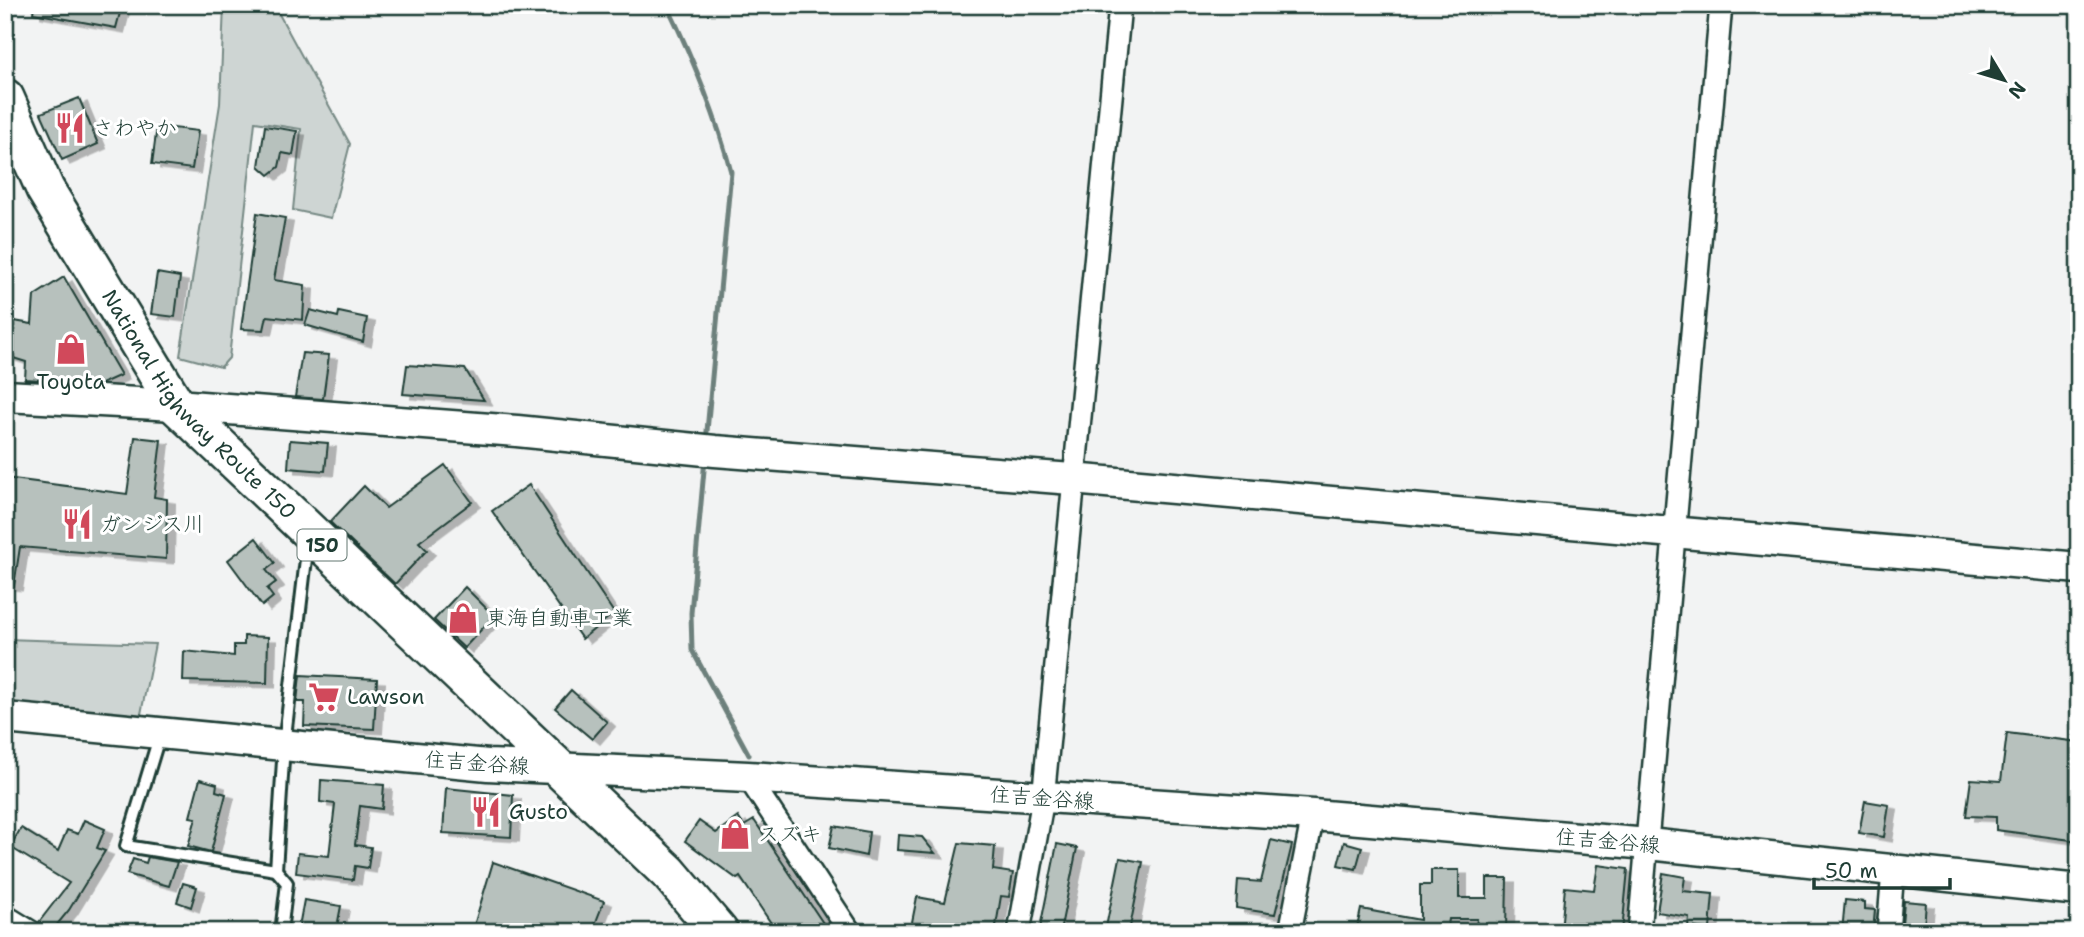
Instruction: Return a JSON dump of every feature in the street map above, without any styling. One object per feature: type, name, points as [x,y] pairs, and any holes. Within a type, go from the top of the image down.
[{"type":"highway","name":"National Highway Route 150","points":[[5,98],[45,189],[176,405],[669,873],[719,932]]},
{"type":"main road","points":[[5,396],[176,405],[1072,479],[2079,568]]},
{"type":"main road","name":"住吉金谷線","points":[[5,718],[488,765],[748,777],[1043,799],[1313,815],[1648,844],[2079,890]]},
{"type":"street","points":[[1019,932],[1043,799],[1119,5]]},
{"type":"street","points":[[1639,932],[1721,5]]},
{"type":"street","points":[[748,777],[850,932]]},
{"type":"street","points":[[1290,932],[1313,815]]},
{"type":"street","points":[[1888,932],[1893,871]]},
{"type":"street","points":[[5,916],[32,932]]},
{"type":"lane","points":[[281,932],[287,883],[276,870],[275,861],[284,745],[309,533]]},
{"type":"lane","points":[[160,732],[126,846],[276,870]]},
{"type":"shaded area","points":[[224,5],[274,5],[350,144],[331,218],[293,210],[301,129],[255,122],[229,358],[221,367],[180,356],[220,104]]},
{"type":"shaded area","points":[[5,639],[155,644],[140,719],[5,704]]},
{"type":"building","points":[[34,5],[122,5],[116,28],[33,13]]},
{"type":"building","name":"さわやか","points":[[79,98],[98,144],[62,160],[41,113]]},
{"type":"building","points":[[157,126],[198,131],[192,169],[152,164]]},
{"type":"building","points":[[265,126],[297,131],[293,155],[282,153],[279,167],[269,175],[259,166]]},
{"type":"building","points":[[257,213],[285,218],[274,280],[305,285],[303,320],[267,316],[264,330],[241,329]]},
{"type":"building","points":[[157,273],[180,277],[175,317],[151,314]]},
{"type":"building","points":[[64,277],[121,375],[101,384],[25,379],[26,362],[7,356],[14,321],[32,324],[34,296]]},
{"type":"building","points":[[310,310],[338,317],[339,312],[367,318],[363,342],[305,325]]},
{"type":"building","points":[[302,353],[329,355],[323,399],[295,397]]},
{"type":"building","points":[[407,365],[465,369],[484,400],[403,394]]},
{"type":"building","points":[[135,437],[161,440],[154,497],[167,499],[166,559],[20,547],[14,586],[5,585],[5,478],[127,494]]},
{"type":"building","points":[[290,440],[328,443],[325,471],[288,468]]},
{"type":"building","points":[[445,465],[472,502],[419,542],[427,550],[395,584],[330,522],[364,486],[386,508]]},
{"type":"building","points":[[529,485],[614,613],[582,639],[492,511]]},
{"type":"building","points":[[256,538],[275,563],[266,570],[276,582],[267,589],[273,597],[262,606],[228,560]]},
{"type":"building","points":[[465,587],[494,616],[464,648],[434,620]]},
{"type":"building","points":[[244,636],[268,637],[267,683],[183,681],[184,651],[234,656],[234,645],[244,645]]},
{"type":"building","points":[[300,675],[377,679],[374,729],[304,726],[305,702],[297,702]]},
{"type":"building","points":[[571,690],[607,722],[592,739],[555,708]]},
{"type":"building","points":[[2007,733],[2079,742],[2079,841],[1996,830],[1996,817],[1966,816],[1971,779],[2001,781]]},
{"type":"building","points":[[200,779],[217,784],[216,791],[226,794],[211,852],[188,846],[196,818],[190,817]]},
{"type":"building","points":[[321,780],[384,785],[382,809],[360,806],[355,845],[371,847],[368,868],[355,866],[353,880],[296,873],[298,853],[329,856],[335,804],[320,802]]},
{"type":"building","points":[[446,788],[513,795],[511,837],[443,833]]},
{"type":"building","points":[[1865,801],[1889,805],[1884,837],[1859,833]]},
{"type":"building","points":[[738,817],[744,826],[754,820],[829,932],[777,932],[740,877],[737,879],[685,841],[699,821],[716,833]]},
{"type":"building","points":[[84,820],[105,829],[97,848],[105,851],[69,910],[51,932],[39,922],[69,883],[10,847],[21,828],[58,851],[67,830],[78,834]]},
{"type":"building","points":[[834,826],[869,832],[866,856],[829,848]]},
{"type":"building","points":[[898,835],[922,837],[935,853],[897,850]]},
{"type":"building","points":[[1271,840],[1292,845],[1275,914],[1236,908],[1238,880],[1261,882]]},
{"type":"building","points":[[1344,842],[1362,847],[1356,869],[1338,865]]},
{"type":"building","points":[[959,843],[995,846],[993,870],[1013,873],[1009,897],[1001,896],[995,932],[910,932],[917,897],[945,902]]},
{"type":"building","points":[[1057,844],[1077,848],[1060,932],[1040,928]]},
{"type":"building","points":[[148,857],[177,862],[169,886],[127,874],[133,859],[146,863]]},
{"type":"building","points":[[1120,858],[1143,862],[1129,932],[1105,932]]},
{"type":"building","points":[[493,862],[604,901],[592,932],[472,932]]},
{"type":"building","points":[[1598,865],[1628,869],[1622,932],[1561,931],[1565,887],[1594,890]]},
{"type":"building","points":[[1431,870],[1459,870],[1459,898],[1487,898],[1487,878],[1507,878],[1506,932],[1475,932],[1477,919],[1449,919],[1447,932],[1356,932],[1361,909],[1420,920],[1420,885],[1431,885]]},
{"type":"building","points":[[1663,873],[1685,877],[1683,891],[1713,894],[1710,929],[1688,927],[1689,917],[1657,912]]},
{"type":"building","points":[[183,883],[197,887],[191,907],[177,902]]},
{"type":"building","points":[[304,900],[341,906],[336,932],[298,932]]},
{"type":"building","points":[[1845,900],[1865,902],[1865,909],[1875,910],[1873,932],[1842,932]]},
{"type":"building","points":[[1904,901],[1926,903],[1924,927],[1902,924]]},
{"type":"waterway","points":[[667,5],[703,87],[731,172],[706,442]]},
{"type":"waterway","points":[[705,459],[691,613],[692,650],[749,755]]},
{"type":"place","name":"さわやか","points":[[70,128]]},
{"type":"place","name":"Toyota","points":[[71,349]]},
{"type":"place","name":"ガンジス川","points":[[77,524]]},
{"type":"place","name":"東海自動車工業","points":[[463,618]]},
{"type":"place","name":"Lawson","points":[[324,697]]},
{"type":"place","name":"Gusto","points":[[486,812]]},
{"type":"place","name":"スズキ","points":[[735,834]]}]
